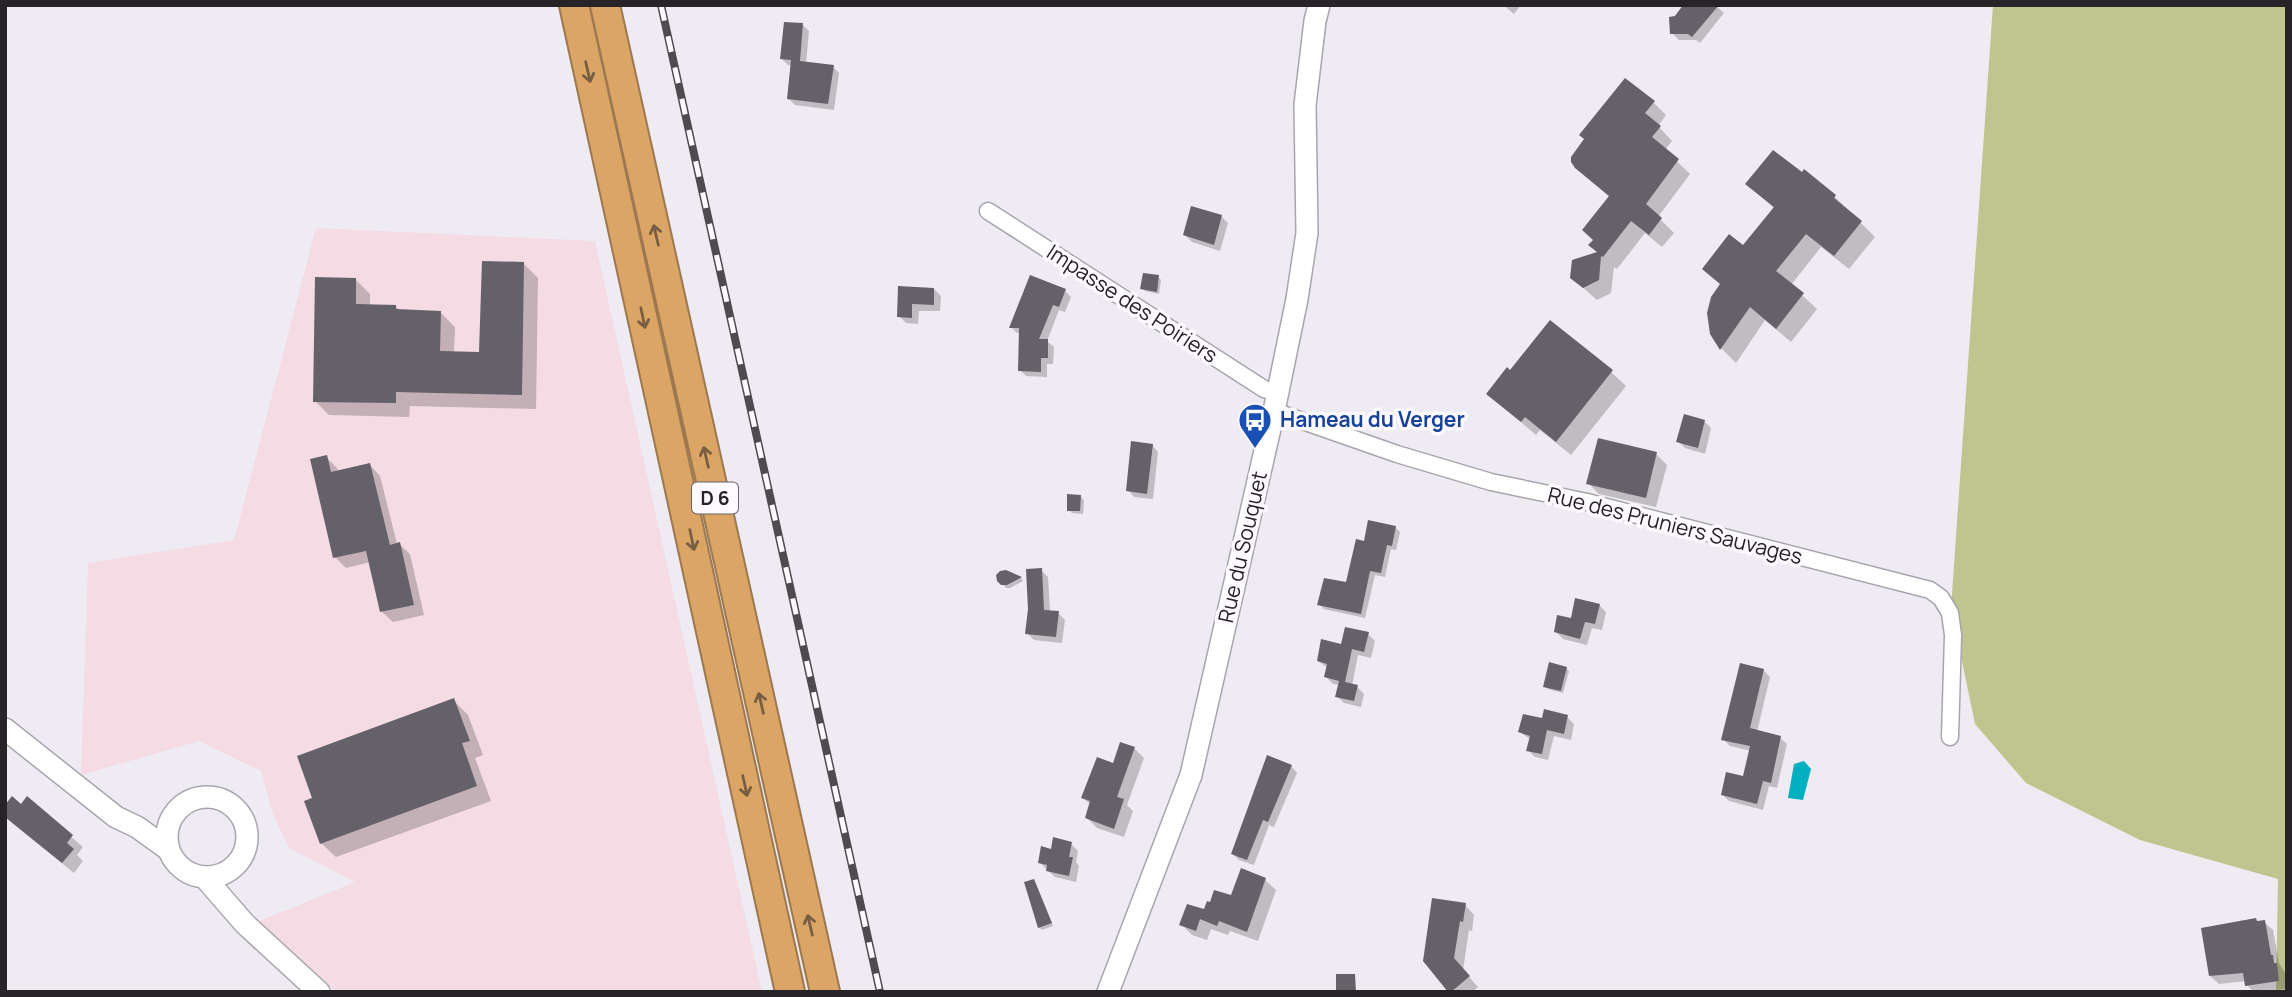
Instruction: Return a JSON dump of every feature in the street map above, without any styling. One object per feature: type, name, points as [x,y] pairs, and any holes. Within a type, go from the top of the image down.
[{"type":"highway","name":"D 6","points":[[574,5],[790,992]]},
{"type":"highway","name":"D 6","points":[[605,5],[825,992]]},
{"type":"street","name":"Rue du Souquet","points":[[1108,992],[1191,775],[1276,402],[1307,233],[1305,105],[1319,5]]},
{"type":"street","name":"Impasse des Poiriers","points":[[988,211],[1264,389],[1276,402]]},
{"type":"street","name":"Rue des Pruniers Sauvages","points":[[1276,402],[1397,454],[1491,482],[1587,502],[1930,590],[1941,598],[1950,613],[1953,635],[1950,737]]},
{"type":"street","points":[[5,729],[116,817],[137,827],[169,850]]},
{"type":"street","points":[[201,796],[228,801],[246,822],[248,836],[243,856],[228,872],[217,876],[193,875],[174,861],[169,850],[169,822],[187,801],[201,796]]},
{"type":"street","points":[[137,827],[169,822]]},
{"type":"street","points":[[228,872],[231,908]]},
{"type":"street","points":[[205,877],[245,924],[319,992]]},
{"type":"shaded area","points":[[316,228],[595,241],[762,992],[336,992],[257,922],[355,882],[289,848],[272,812],[261,771],[199,741],[81,775],[88,563],[234,540]]},
{"type":"green space","points":[[1993,5],[2287,5],[2287,992],[2276,992],[2278,879],[2140,840],[2026,783],[1975,724],[1951,608]]},
{"type":"water","points":[[1804,761],[1811,769],[1803,800],[1788,798],[1794,764]]},
{"type":"building","points":[[1683,5],[1719,5],[1692,37],[1688,34],[1670,34],[1669,17],[1675,16]]},
{"type":"building","points":[[784,22],[803,23],[800,61],[834,65],[828,104],[787,99],[791,60],[780,59]]},
{"type":"building","points":[[1625,78],[1655,101],[1645,113],[1661,126],[1652,137],[1679,159],[1646,204],[1662,218],[1649,235],[1631,221],[1603,257],[1601,256],[1599,280],[1583,288],[1570,278],[1572,260],[1597,252],[1588,245],[1593,240],[1582,230],[1609,196],[1575,168],[1571,157],[1584,139],[1579,135]]},
{"type":"building","points":[[1773,150],[1802,172],[1804,169],[1862,221],[1834,256],[1806,234],[1776,271],[1804,293],[1776,329],[1750,307],[1720,350],[1710,334],[1707,313],[1711,297],[1720,284],[1702,269],[1729,234],[1743,245],[1774,207],[1745,184]]},
{"type":"building","points":[[1191,206],[1222,215],[1214,245],[1183,235]]},
{"type":"building","points":[[482,261],[524,262],[522,395],[396,392],[396,403],[313,402],[315,277],[356,278],[356,304],[396,305],[396,309],[441,311],[440,351],[479,352]]},
{"type":"building","points":[[1143,273],[1159,275],[1157,292],[1140,289]]},
{"type":"building","points":[[1030,275],[1066,289],[1059,307],[1053,305],[1039,339],[1048,339],[1048,358],[1041,358],[1041,372],[1018,371],[1019,328],[1009,328]]},
{"type":"building","points":[[898,286],[934,288],[934,305],[912,304],[912,318],[897,317]]},
{"type":"building","points":[[1550,320],[1613,370],[1556,442],[1525,417],[1521,422],[1486,394],[1507,367],[1510,370]]},
{"type":"building","points":[[1684,414],[1705,420],[1698,448],[1676,442]]},
{"type":"building","points":[[1598,438],[1657,452],[1646,498],[1586,484]]},
{"type":"building","points":[[1131,441],[1153,444],[1147,494],[1126,491]]},
{"type":"building","points":[[327,455],[331,472],[370,463],[390,545],[400,542],[414,605],[380,612],[366,551],[333,558],[310,459]]},
{"type":"building","points":[[1067,494],[1081,495],[1080,511],[1067,511]]},
{"type":"building","points":[[1368,520],[1396,526],[1392,546],[1387,545],[1381,573],[1370,571],[1361,614],[1317,605],[1324,578],[1346,582],[1356,539],[1364,541]]},
{"type":"building","points":[[1042,568],[1044,610],[1059,611],[1056,637],[1025,634],[1028,609],[1026,569]]},
{"type":"building","points":[[1006,570],[1022,577],[1007,585],[1001,585],[996,575]]},
{"type":"building","points":[[1575,598],[1600,604],[1595,624],[1585,622],[1580,639],[1554,632],[1557,615],[1571,618]]},
{"type":"building","points":[[1345,627],[1369,632],[1364,652],[1352,649],[1345,682],[1358,685],[1354,701],[1335,697],[1339,681],[1324,677],[1327,664],[1317,661],[1321,639],[1341,644]]},
{"type":"building","points":[[1549,662],[1567,667],[1561,691],[1543,687]]},
{"type":"building","points":[[1740,663],[1764,669],[1750,728],[1781,736],[1771,783],[1763,781],[1757,804],[1721,795],[1726,772],[1743,776],[1750,746],[1721,740]]},
{"type":"building","points":[[454,698],[470,741],[462,743],[477,786],[320,844],[304,801],[312,798],[297,756]]},
{"type":"building","points":[[1544,709],[1568,715],[1564,734],[1547,730],[1542,754],[1526,751],[1530,736],[1518,732],[1523,714],[1542,718]]},
{"type":"building","points":[[1120,742],[1135,747],[1117,797],[1124,799],[1114,829],[1085,818],[1090,801],[1081,798],[1097,757],[1113,763]]},
{"type":"building","points":[[1267,755],[1292,765],[1268,822],[1263,820],[1247,860],[1231,854]]},
{"type":"building","points":[[12,796],[21,804],[27,796],[73,835],[67,843],[74,849],[62,863],[5,817],[5,805]]},
{"type":"building","points":[[1053,837],[1072,842],[1069,857],[1073,857],[1069,876],[1046,871],[1047,865],[1038,863],[1041,846],[1051,849]]},
{"type":"building","points":[[1241,868],[1266,878],[1247,932],[1219,921],[1217,926],[1200,919],[1196,931],[1179,925],[1187,904],[1204,909],[1214,890],[1231,895]]},
{"type":"building","points":[[1034,879],[1052,923],[1038,928],[1024,882]]},
{"type":"building","points":[[1432,898],[1466,903],[1454,958],[1470,976],[1451,992],[1448,992],[1423,961]]},
{"type":"building","points":[[2256,918],[2257,921],[2265,920],[2279,981],[2245,986],[2243,973],[2209,976],[2201,928]]},
{"type":"building","points":[[1336,974],[1355,974],[1356,992],[1336,992]]},
{"type":"railway","points":[[661,5],[880,992]]},
{"type":"place","name":"Hameau du Verger","points":[[1255,450]]}]
